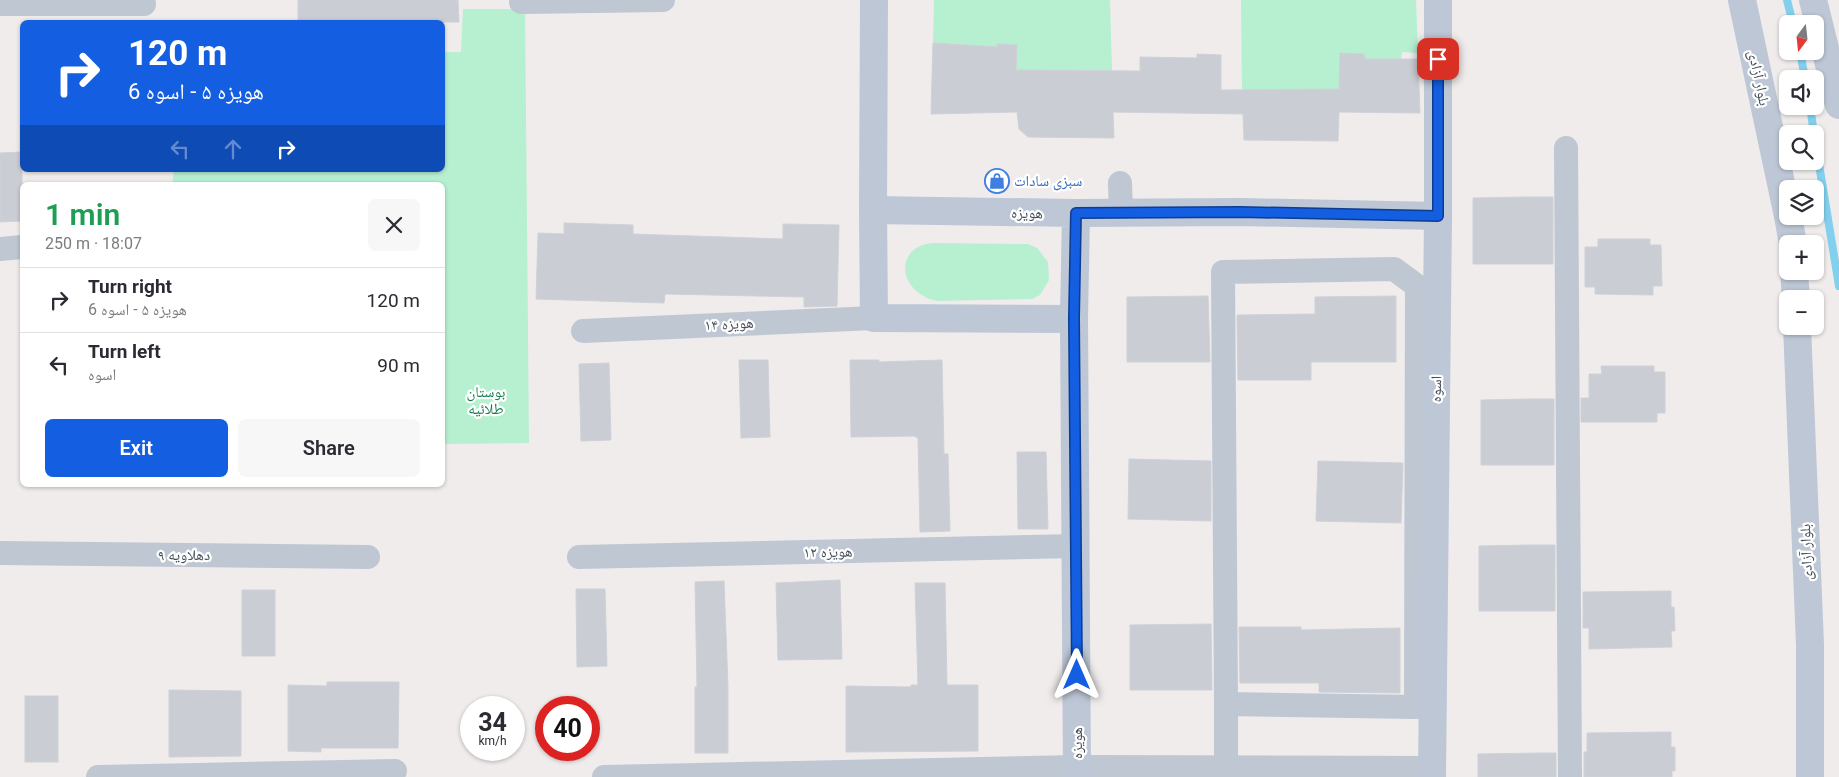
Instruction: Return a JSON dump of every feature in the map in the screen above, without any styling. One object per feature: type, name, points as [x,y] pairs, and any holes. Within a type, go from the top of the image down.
[{"type":"street","points":[[521,2],[663,0]]},
{"type":"street","points":[[874,0],[874,318],[1074,318]]},
{"type":"street","name":"اسوه","points":[[1432,772],[1438,216],[1438,0]]},
{"type":"street","name":"بلوار آزادی","points":[[1742,0],[1780,180]]},
{"type":"street","points":[[1813,0],[1839,105]]},
{"type":"street","points":[[0,4],[144,4]]},
{"type":"street","points":[[1566,148],[1570,777]]},
{"type":"street","points":[[1120,183],[1122,213]]},
{"type":"street","name":"هویزه","points":[[873,210],[1076,213],[1074,318],[1077,772]]},
{"type":"street","points":[[1076,213],[1438,216]]},
{"type":"street","points":[[0,248],[20,248]]},
{"type":"street","points":[[1226,704],[1416,707],[1417,286],[1394,269],[1223,272],[1226,768]]},
{"type":"street","name":"هویزه ۱۴","points":[[583,331],[874,318]]},
{"type":"street","name":"بلوار آزادی","points":[[1797,335],[1810,645],[1810,777]]},
{"type":"street","name":"هویزه ۱۲","points":[[579,557],[1076,546]]},
{"type":"street","name":"دهلاویه ۹","points":[[0,553],[368,557]]},
{"type":"street","points":[[604,777],[1077,772],[1226,768],[1432,772]]},
{"type":"street","points":[[98,777],[395,771]]},
{"type":"green space","points":[[934,0],[1110,0],[1112,71],[1016,70],[1016,45],[997,45],[996,55],[960,45],[933,43]]},
{"type":"green space","points":[[1241,0],[1416,0],[1418,53],[1402,52],[1401,59],[1365,59],[1339,89],[1242,90]]},
{"type":"green space","name":"بوستان طلائیه","points":[[463,9],[525,9],[529,443],[445,444],[445,182],[172,182],[174,172],[445,172],[445,52],[461,52]]},
{"type":"green space","points":[[932,243],[1028,244],[1037,248],[1048,262],[1049,280],[1040,295],[1032,299],[937,301],[924,296],[914,289],[908,280],[905,270],[906,261],[911,252],[920,246]]},
{"type":"building","points":[[298,0],[458,0],[459,22],[445,22],[445,20],[298,20]]},
{"type":"building","points":[[933,43],[997,47],[997,44],[1017,45],[1016,70],[1140,71],[1140,57],[1197,58],[1197,54],[1221,55],[1221,90],[1339,89],[1340,53],[1364,54],[1365,59],[1418,59],[1420,113],[1339,112],[1338,141],[1244,140],[1243,114],[1113,112],[1114,138],[1028,137],[1019,129],[1017,112],[931,114]]},
{"type":"building","points":[[20,152],[22,182],[20,182],[20,221],[0,222],[0,153]]},
{"type":"building","points":[[1553,197],[1553,264],[1473,264],[1473,198]]},
{"type":"building","points":[[564,223],[633,225],[633,234],[783,239],[783,224],[839,225],[837,306],[804,307],[804,297],[665,294],[664,303],[536,299],[538,233],[564,234]]},
{"type":"building","points":[[1598,239],[1650,239],[1650,245],[1661,245],[1662,286],[1653,286],[1653,295],[1595,294],[1595,287],[1585,287],[1585,247],[1598,247]]},
{"type":"building","points":[[1208,296],[1210,362],[1127,362],[1127,297]]},
{"type":"building","points":[[1396,296],[1396,362],[1311,362],[1311,380],[1238,380],[1237,315],[1315,314],[1315,297]]},
{"type":"building","points":[[739,360],[768,360],[770,437],[741,438]]},
{"type":"building","points":[[850,360],[879,360],[879,362],[942,360],[944,454],[948,454],[950,531],[920,532],[918,438],[914,436],[851,437]]},
{"type":"building","points":[[609,363],[611,440],[581,441],[579,364]]},
{"type":"building","points":[[1601,366],[1654,366],[1654,372],[1665,372],[1665,413],[1657,413],[1657,422],[1581,422],[1581,398],[1589,398],[1589,374],[1602,374]]},
{"type":"building","points":[[1554,399],[1554,465],[1481,465],[1481,400]]},
{"type":"building","points":[[1017,452],[1046,452],[1048,529],[1018,529]]},
{"type":"building","points":[[1129,459],[1211,461],[1211,521],[1128,519]]},
{"type":"building","points":[[1318,461],[1403,463],[1401,523],[1316,521]]},
{"type":"building","points":[[1555,545],[1555,611],[1479,611],[1479,546]]},
{"type":"building","points":[[840,580],[842,659],[778,660],[776,583]]},
{"type":"building","points":[[724,581],[728,687],[728,753],[695,753],[695,687],[697,687],[695,582]]},
{"type":"building","points":[[915,583],[945,583],[947,685],[978,685],[978,751],[846,752],[846,686],[911,687],[911,685],[918,685]]},
{"type":"building","points":[[576,589],[605,589],[607,666],[577,667]]},
{"type":"building","points":[[242,590],[275,590],[275,656],[242,656]]},
{"type":"building","points":[[1671,591],[1671,607],[1674,607],[1675,631],[1671,631],[1672,647],[1589,649],[1589,628],[1583,628],[1583,592]]},
{"type":"building","points":[[1211,624],[1212,690],[1130,690],[1130,625]]},
{"type":"building","points":[[1239,627],[1301,627],[1301,630],[1400,628],[1400,693],[1319,692],[1319,683],[1240,683]]},
{"type":"building","points":[[327,682],[399,682],[398,748],[321,748],[321,752],[288,751],[288,685],[327,686]]},
{"type":"building","points":[[169,690],[241,691],[241,756],[169,757]]},
{"type":"building","points":[[25,696],[58,696],[58,762],[25,762]]},
{"type":"building","points":[[1671,732],[1671,747],[1675,747],[1675,771],[1672,771],[1672,777],[1584,777],[1584,752],[1587,752],[1587,733]]},
{"type":"building","points":[[1556,753],[1556,777],[1478,777],[1478,754]]},
{"type":"waterway","points":[[1787,0],[1791,15]]},
{"type":"waterway","points":[[1802,60],[1803,70]]},
{"type":"waterway","points":[[1811,115],[1813,125]]},
{"type":"waterway","points":[[1820,170],[1839,286]]},
{"type":"place","name":"سبزی سادات","points":[[997,181]]},
{"type":"route","points":[[1077,675],[1074,318],[1076,213],[1240,212],[1438,216],[1438,59]]}]
